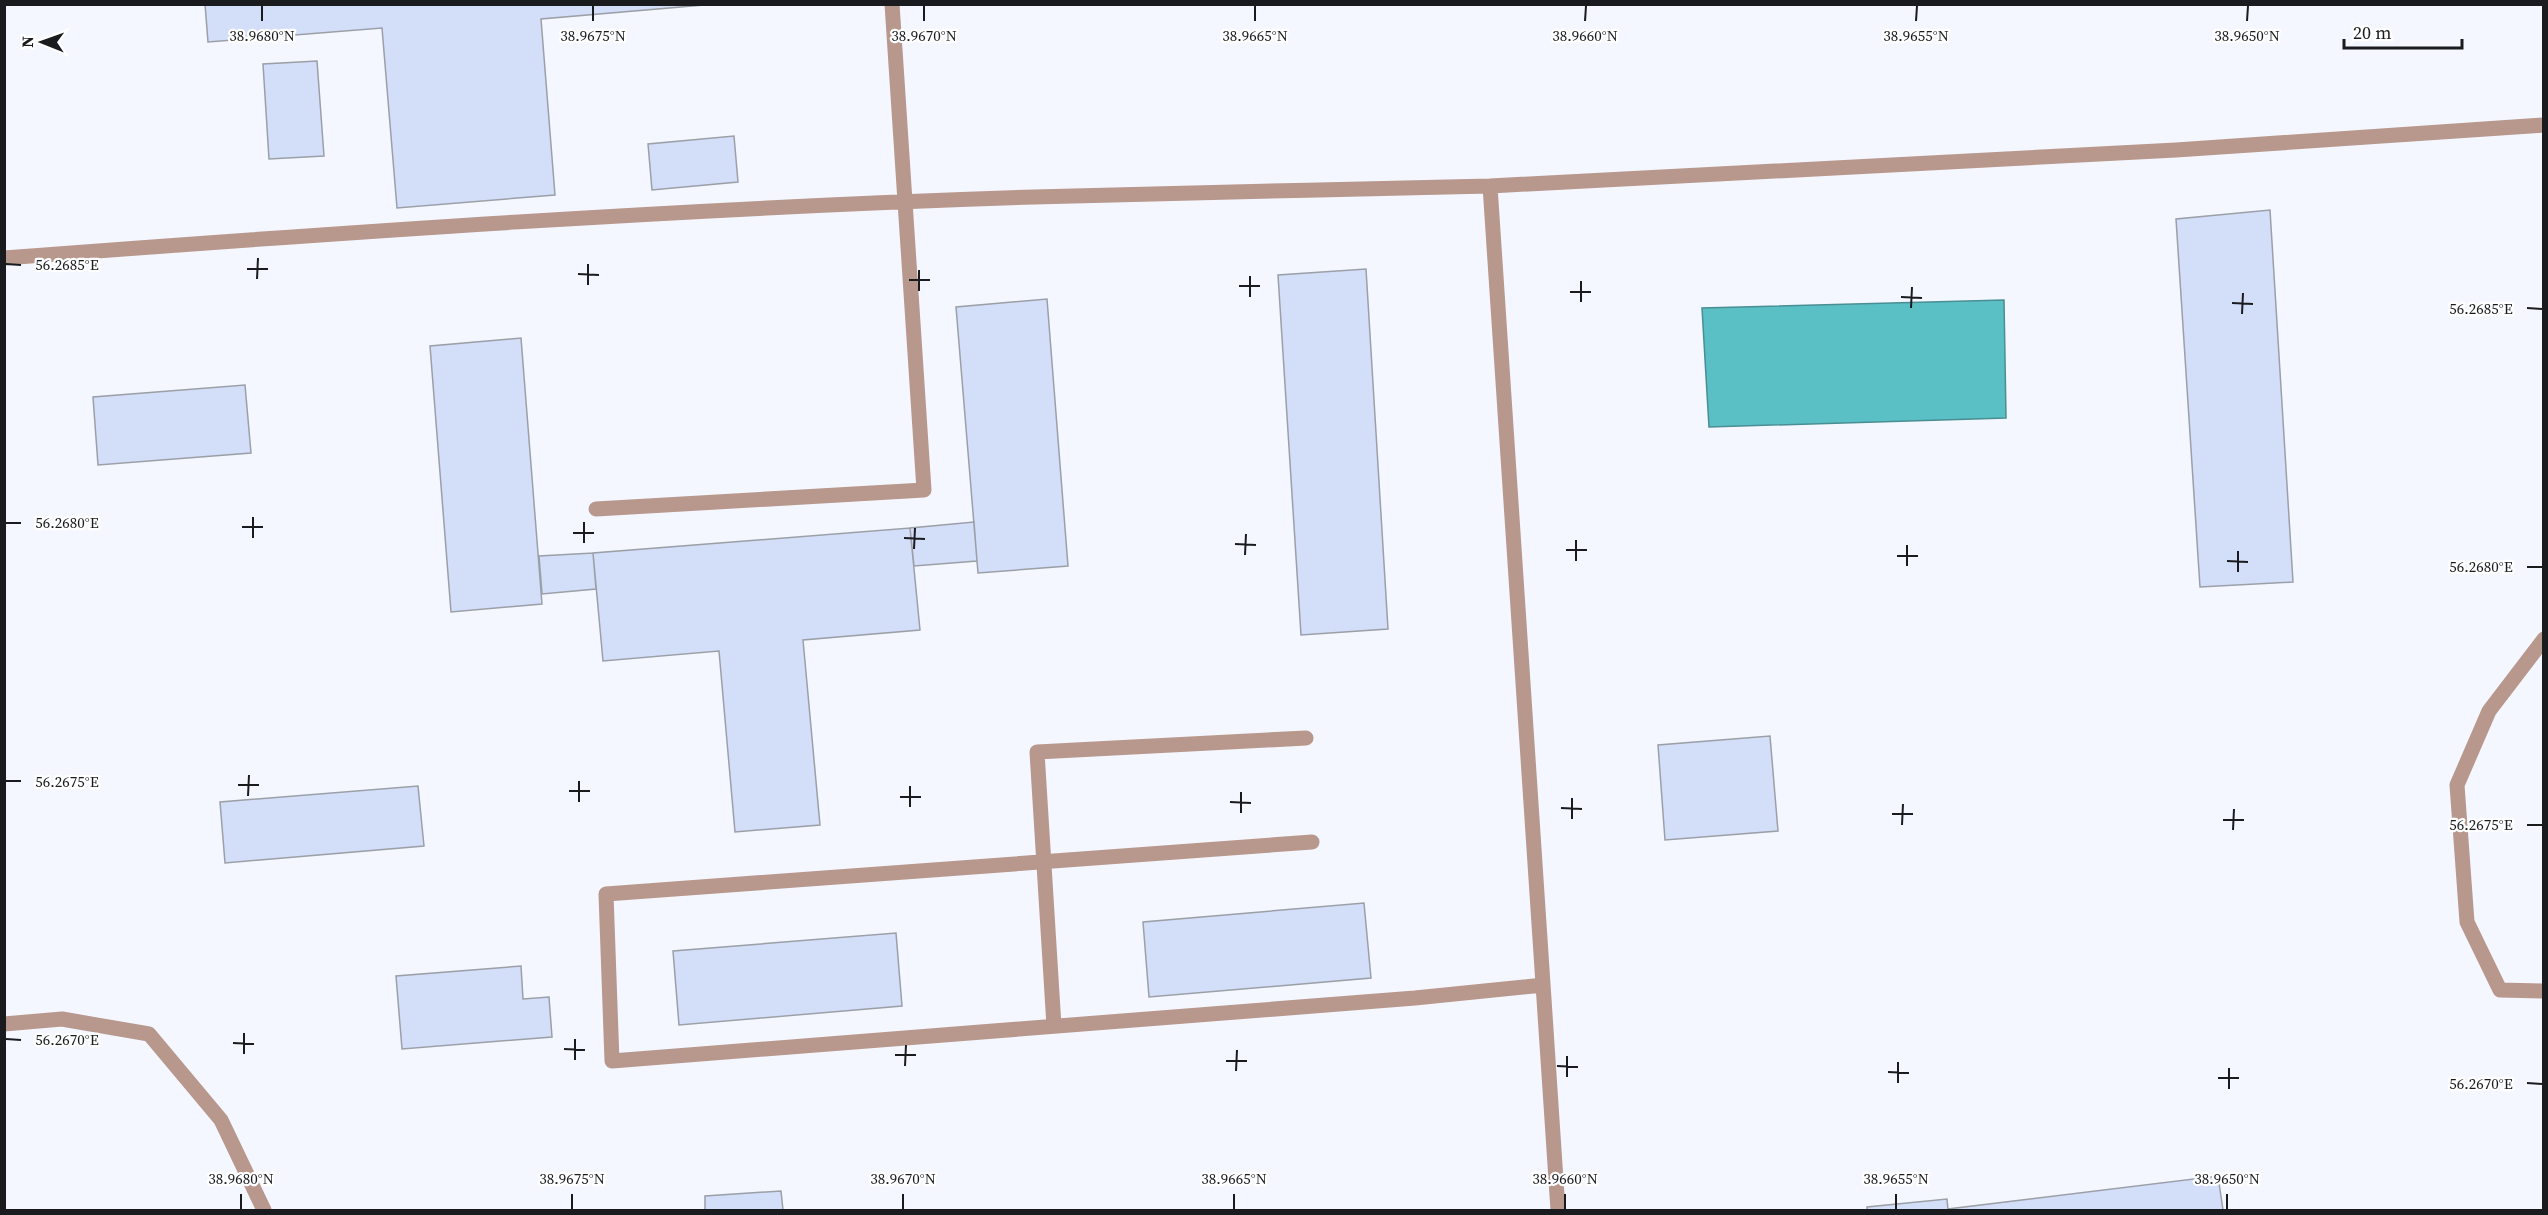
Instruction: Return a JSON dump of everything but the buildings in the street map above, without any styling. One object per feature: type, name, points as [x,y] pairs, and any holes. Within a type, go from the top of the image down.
[{"type":"street","points":[[596,509],[924,490],[909,279],[907,203],[892,4]]},
{"type":"street","points":[[4,258],[406,228],[1033,197],[1490,186],[2176,150],[2544,125]]},
{"type":"street","points":[[1490,186],[1558,1210]]},
{"type":"street","points":[[2544,639],[2489,711],[2457,785],[2467,922],[2500,990],[2544,991]]},
{"type":"street","points":[[1054,1026],[1037,752],[1306,738]]},
{"type":"street","points":[[1312,842],[606,894],[612,1061],[1403,999],[1543,985]]},
{"type":"street","points":[[4,1024],[62,1019],[149,1034],[221,1120],[264,1210]]},
{"type":"water","points":[[2004,300],[2006,418],[1709,427],[1702,308]]}]
